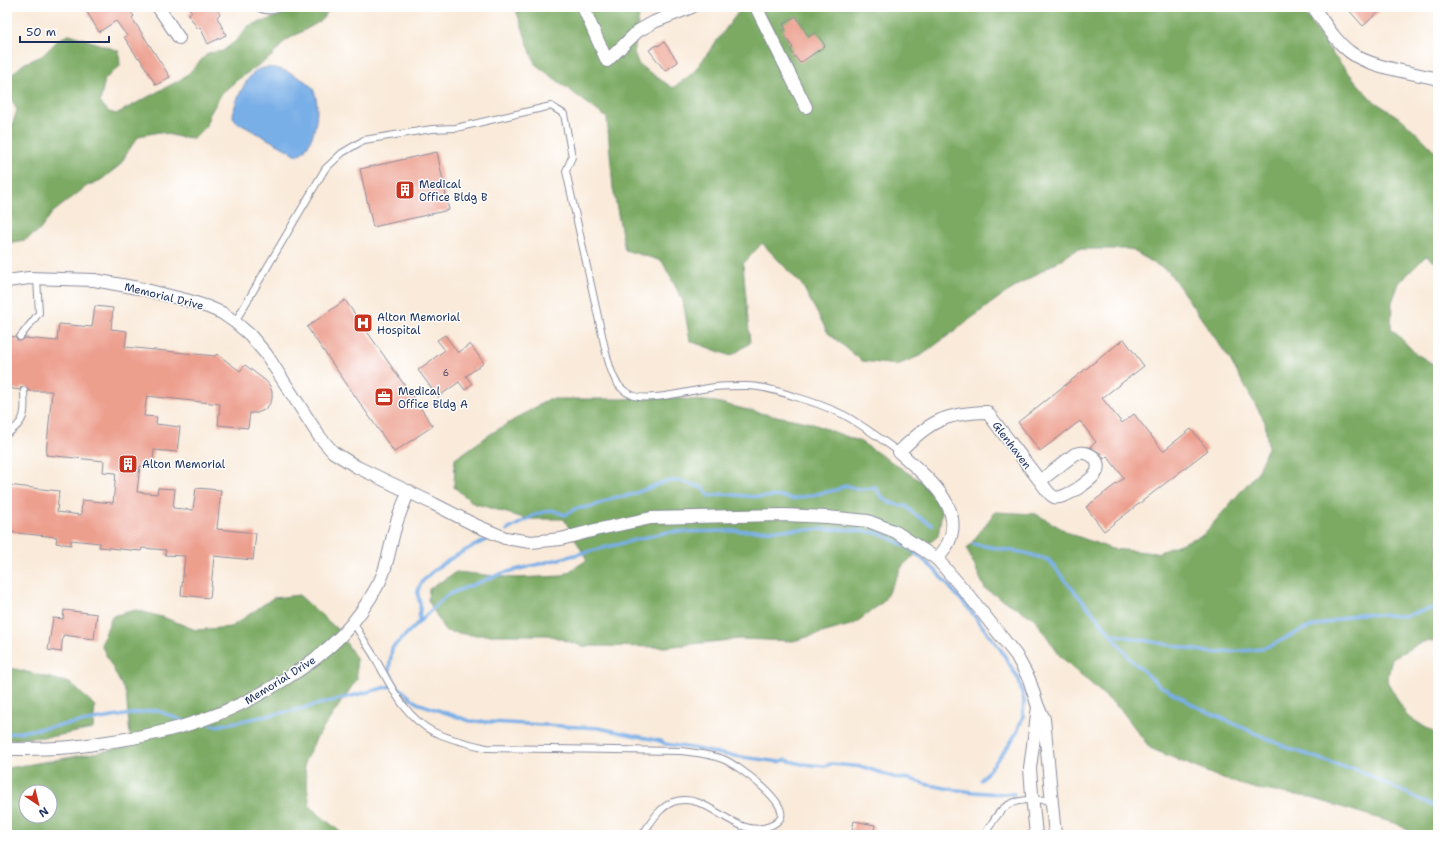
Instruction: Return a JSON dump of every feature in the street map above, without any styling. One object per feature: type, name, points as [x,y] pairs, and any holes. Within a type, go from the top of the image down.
[{"type":"street","points":[[158,7],[179,38]]},
{"type":"street","points":[[583,7],[607,61],[638,31],[654,22],[692,7]]},
{"type":"street","points":[[756,7],[806,107]]},
{"type":"street","points":[[1313,7],[1344,47],[1356,56],[1374,64],[1438,79]]},
{"type":"street","name":"Memorial Drive","points":[[7,281],[37,278],[94,280],[138,288],[208,307],[235,322],[250,335],[266,354],[318,436],[333,452],[357,467],[409,491],[475,525],[505,538],[531,542],[561,539],[651,518],[784,515],[827,517],[868,522],[896,532],[937,559],[970,597],[1016,655],[1029,679],[1038,707],[1044,719],[1055,835]]},
{"type":"street","name":"Glenhaven","points":[[899,452],[921,430],[939,420],[960,414],[988,412],[1040,481],[1054,497],[1064,497],[1086,482],[1095,474],[1097,467],[1096,462],[1090,454],[1079,452],[1040,481]]},
{"type":"street","points":[[899,452],[924,475],[941,494],[950,508],[953,525],[951,540],[937,559]]},
{"type":"street","name":"Memorial Drive","points":[[7,749],[72,747],[166,732],[235,708],[266,692],[298,671],[330,647],[353,622],[366,604],[381,579],[395,527],[409,491]]},
{"type":"street","points":[[1036,835],[1030,768],[1038,707]]},
{"type":"lane","points":[[258,7],[268,11],[277,10],[281,7]]},
{"type":"lane","points":[[235,322],[325,169],[342,153],[364,140],[432,128],[456,128],[552,106],[564,114],[572,157],[566,171],[606,353],[614,380],[621,388],[632,396],[644,397],[668,396],[715,387],[747,386],[776,390],[812,402],[843,415],[872,432],[899,452]]},
{"type":"lane","points":[[20,337],[39,313],[37,278]]},
{"type":"lane","points":[[7,434],[22,422],[25,413],[24,391]]},
{"type":"lane","points":[[353,622],[396,695],[406,709],[434,732],[466,744],[487,748],[680,751],[702,753],[724,760],[748,774],[769,794],[781,810],[781,816],[776,823],[764,828],[750,828],[739,825],[705,806],[684,799],[663,807],[642,835]]},
{"type":"lane","points":[[984,835],[1001,810],[1008,805],[1015,802],[1032,800],[1052,800]]},
{"type":"lane","points":[[647,828],[652,835]]},
{"type":"green space","points":[[296,7],[329,7],[329,10],[321,21],[285,41],[272,56],[237,80],[222,93],[210,114],[205,128],[194,138],[179,137],[159,132],[139,136],[120,165],[101,180],[87,186],[52,213],[40,230],[25,240],[7,243],[7,140],[17,110],[8,94],[7,78],[25,63],[42,56],[58,40],[70,34],[119,51],[120,66],[105,79],[100,102],[109,112],[116,114],[178,81],[188,74],[208,53],[223,51],[238,39],[248,26],[268,20]]},
{"type":"green space","points":[[515,7],[640,7],[634,53],[639,65],[673,88],[693,73],[742,7],[1301,7],[1334,56],[1372,100],[1403,120],[1438,154],[1438,264],[1426,256],[1399,283],[1392,302],[1391,328],[1415,353],[1438,367],[1438,640],[1423,642],[1392,658],[1387,681],[1407,716],[1438,735],[1438,835],[1416,835],[1397,824],[1308,797],[1257,789],[1223,779],[1150,748],[1122,711],[1060,656],[1035,619],[985,589],[967,549],[995,512],[1036,514],[1071,534],[1112,549],[1157,553],[1203,535],[1257,473],[1268,447],[1265,422],[1229,358],[1169,272],[1130,249],[1078,249],[1001,296],[922,355],[897,365],[862,361],[828,333],[802,285],[762,243],[743,264],[750,343],[731,356],[690,341],[683,301],[662,261],[625,250],[613,188],[607,118],[535,64]]},
{"type":"green space","points":[[651,396],[716,402],[760,413],[808,422],[861,442],[925,484],[942,511],[938,536],[903,565],[883,602],[854,624],[793,641],[739,639],[665,647],[582,646],[548,635],[471,635],[445,631],[428,600],[429,589],[456,572],[515,578],[562,576],[587,560],[564,519],[527,519],[473,503],[454,487],[455,459],[492,433],[549,399],[624,399]]},
{"type":"green space","points":[[299,595],[337,629],[356,658],[357,679],[316,739],[304,763],[310,807],[344,835],[7,835],[7,768],[131,746],[126,694],[101,645],[112,616],[136,610],[165,618],[196,630],[231,627],[273,598]]},
{"type":"green space","points":[[7,667],[70,683],[95,706],[93,729],[55,736],[7,740]]},
{"type":"water","points":[[263,68],[274,68],[290,73],[306,82],[313,89],[316,96],[317,115],[312,136],[308,145],[297,155],[238,123],[233,117],[237,99],[247,81],[255,71]]},
{"type":"building","points":[[84,7],[127,7],[134,16],[132,18],[170,77],[156,85],[139,57],[138,58],[124,37],[127,36],[116,21],[99,32]]},
{"type":"building","points":[[188,7],[215,7],[220,14],[217,17],[226,35],[208,44],[200,27],[198,29],[188,14],[192,12]]},
{"type":"building","points":[[1346,7],[1384,7],[1363,26]]},
{"type":"building","points":[[796,16],[809,37],[816,32],[825,46],[800,63],[790,50],[793,48],[782,31],[786,29],[783,24]]},
{"type":"building","points":[[664,42],[678,62],[665,71],[649,50]]},
{"type":"building","name":"Medical Office Bldg B","points":[[437,152],[449,210],[373,227],[360,169]]},
{"type":"building","name":"Medical Office Bldg A","points":[[345,300],[433,426],[394,452],[307,327]]},
{"type":"building","name":"Alton Memorial","points":[[95,306],[113,308],[111,329],[127,331],[125,347],[215,356],[217,354],[240,371],[245,365],[266,381],[270,386],[272,399],[269,405],[264,410],[257,413],[250,413],[248,428],[218,425],[220,404],[147,396],[144,416],[157,417],[156,424],[180,427],[177,452],[154,450],[152,468],[140,466],[137,492],[157,494],[158,488],[175,489],[173,508],[193,510],[196,488],[221,490],[217,529],[256,533],[253,560],[214,556],[210,598],[181,595],[185,556],[165,555],[166,550],[142,548],[141,551],[99,547],[100,543],[71,540],[71,545],[56,543],[57,537],[7,532],[7,485],[59,491],[57,512],[81,515],[82,500],[113,503],[116,473],[103,472],[104,461],[46,455],[52,391],[28,391],[28,388],[24,387],[21,387],[20,390],[7,388],[7,336],[16,337],[17,340],[20,341],[25,338],[57,341],[59,324],[92,327]]},
{"type":"building","points":[[445,335],[458,353],[470,344],[484,363],[466,376],[472,384],[465,390],[459,382],[438,397],[418,370],[445,350],[437,340]]},
{"type":"building","points":[[1124,339],[1144,366],[1102,398],[1122,423],[1134,414],[1163,451],[1191,429],[1208,450],[1104,531],[1086,507],[1124,478],[1107,456],[1104,459],[1100,453],[1090,447],[1096,442],[1080,421],[1040,451],[1018,422]]},
{"type":"building","points":[[64,610],[97,614],[94,639],[63,635],[61,652],[48,650],[53,618],[63,619]]},
{"type":"building","points":[[854,821],[875,825],[873,835],[851,835]]},
{"type":"waterway","points":[[507,530],[537,514],[552,510],[565,515],[575,509],[594,506],[615,497],[623,497],[667,481],[681,481],[703,488],[710,496],[721,494],[760,497],[781,496],[792,499],[836,490],[846,485],[861,489],[876,487],[878,492],[888,501],[906,506],[913,513],[932,525]]},
{"type":"waterway","points":[[981,780],[1009,745],[1017,732],[1023,716],[1024,700],[1019,680],[1001,650],[968,608],[934,569],[909,548],[879,533],[844,529],[667,532],[503,573],[447,595],[392,648],[389,671],[396,685],[417,703],[470,721],[599,728],[660,741],[665,744],[726,755],[780,762],[785,760],[802,764],[825,766],[831,764],[864,767],[899,779],[910,779],[940,787],[982,793],[1014,794]]},
{"type":"waterway","points":[[419,622],[420,605],[418,591],[421,584],[428,576],[447,561],[486,540]]},
{"type":"waterway","points":[[973,544],[1025,553],[1049,560],[1130,659],[1159,685],[1197,707],[1288,748],[1346,768],[1353,768],[1438,808]]},
{"type":"waterway","points":[[1111,634],[1213,653],[1253,650],[1270,646],[1304,629],[1358,614],[1403,616],[1438,607]]},
{"type":"waterway","points":[[211,725],[216,726],[296,710],[391,686]]},
{"type":"waterway","points":[[7,734],[156,710],[186,722]]},
{"type":"place","name":"Medical Office Bldg B","points":[[405,190]]},
{"type":"place","name":"Alton Memorial Hospital","points":[[363,323]]},
{"type":"place","name":"Medical Office Bldg A","points":[[384,397]]},
{"type":"place","name":"Alton Memorial","points":[[128,464]]}]
